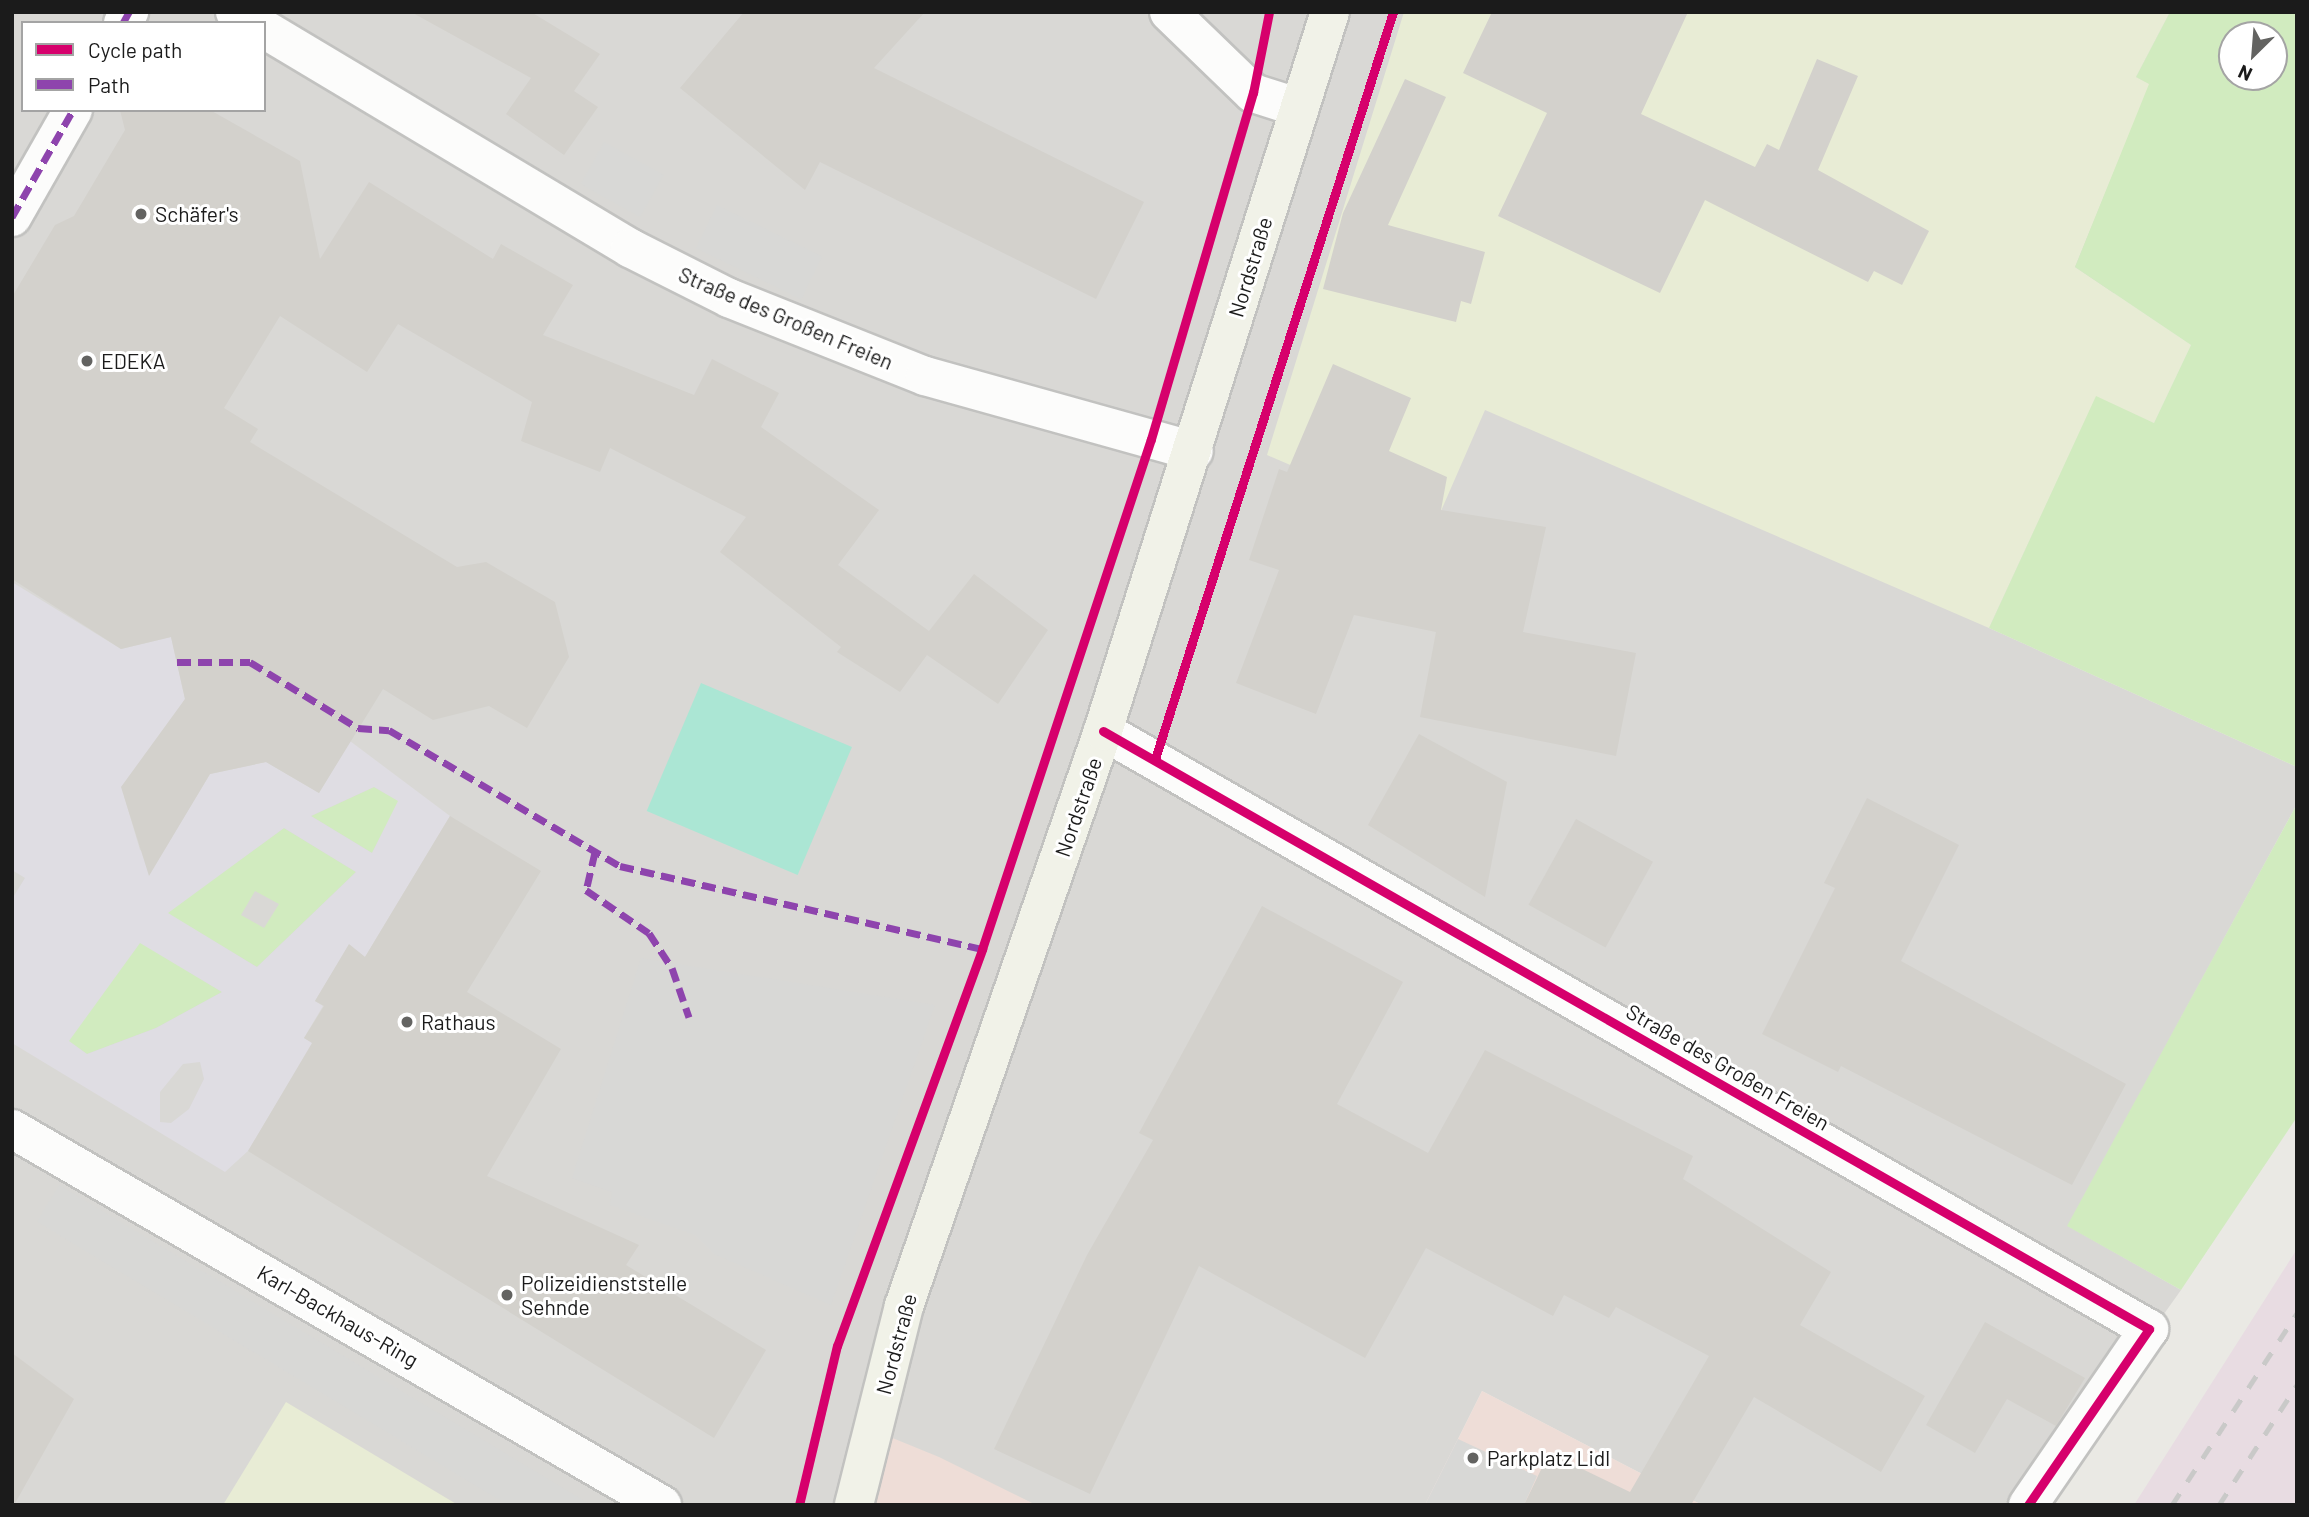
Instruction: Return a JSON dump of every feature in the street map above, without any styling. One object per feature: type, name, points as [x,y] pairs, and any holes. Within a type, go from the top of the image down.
[{"type":"main road","name":"Nordstraße","points":[[854,1505],[904,1306],[1103,731],[1194,451],[1330,12]]},
{"type":"street","points":[[1169,12],[1253,93],[1300,108]]},
{"type":"street","name":"Straße des Großen Freien","points":[[266,30],[630,248],[729,299],[925,376],[1194,451]]},
{"type":"street","points":[[12,218],[72,112]]},
{"type":"street","name":"Straße des Großen Freien","points":[[1103,731],[2149,1329],[2028,1505]]},
{"type":"street","name":"Karl-Backhaus-Ring","points":[[12,1129],[662,1505]]},
{"type":"shaded area","points":[[12,12],[2170,12],[2136,77],[2150,84],[2096,396],[1989,628],[2297,767],[2297,804],[2068,1226],[2181,1290],[2028,1505],[1702,1505],[1482,1391],[1425,1505],[1036,1505],[873,1430],[853,1505],[12,1505]]},
{"type":"shaded area","points":[[604,142],[663,175],[640,217],[581,184]]},
{"type":"shaded area","points":[[717,205],[822,256],[801,299],[696,248]]},
{"type":"shaded area","points":[[12,582],[121,649],[171,637],[185,699],[124,796],[140,850],[158,860],[210,774],[266,762],[319,793],[350,741],[450,816],[365,957],[349,945],[315,1001],[323,1006],[304,1038],[313,1043],[248,1151],[225,1172],[12,1043],[12,899],[25,878],[12,870]],"holes":[[[374,787],[398,801],[372,853],[311,816]],[[284,828],[356,872],[257,967],[168,913]],[[140,943],[222,992],[156,1028],[87,1054],[69,1041]],[[200,1062],[204,1079],[189,1109],[171,1123],[160,1122],[160,1092],[183,1064]]]},
{"type":"shaded area","points":[[641,958],[935,1005],[831,1305],[714,1254],[695,1235],[610,1205],[612,1192],[572,1178]]},
{"type":"shaded area","points":[[59,1185],[592,1505],[508,1505],[37,1222]]},
{"type":"shaded area","points":[[2297,1249],[2297,1505],[2134,1505]]},
{"type":"shaded area","points":[[1482,1391],[1702,1505],[1425,1505]]},
{"type":"shaded area","points":[[873,1430],[939,1457],[1036,1505],[853,1505]]},
{"type":"shaded area","name":"Parkplatz Lidl","points":[[1458,1439],[1537,1476],[1524,1505],[1425,1505]]},
{"type":"green space","points":[[1404,12],[2170,12],[2136,77],[2150,84],[2075,267],[2191,345],[2154,423],[2096,397],[1989,628],[1485,410],[1434,527],[1267,455]]},
{"type":"green space","points":[[2170,12],[2297,12],[2297,767],[1989,628],[2096,396],[2154,423],[2191,345],[2075,267],[2149,84],[2136,77]]},
{"type":"green space","points":[[701,683],[852,747],[798,875],[647,811]]},
{"type":"green space","points":[[374,787],[399,801],[372,853],[311,816]]},
{"type":"green space","points":[[2297,804],[2297,1117],[2181,1290],[2067,1226]]},
{"type":"green space","points":[[284,828],[356,872],[257,967],[167,913]],"holes":[[[255,891],[279,904],[264,928],[241,915]]]},
{"type":"green space","points":[[140,942],[222,992],[156,1028],[87,1054],[68,1041]]},
{"type":"green space","points":[[286,1402],[458,1505],[223,1505]]},
{"type":"building","points":[[411,12],[531,12],[600,54],[574,91],[598,107],[564,155],[506,114],[531,78]]},
{"type":"building","points":[[744,12],[925,12],[874,68],[1144,202],[1096,299],[820,162],[805,190],[680,88]]},
{"type":"building","points":[[1492,12],[1688,12],[1641,114],[1755,167],[1767,144],[1779,150],[1817,59],[1858,76],[1818,170],[1929,231],[1902,285],[1874,271],[1868,282],[1705,200],[1660,293],[1498,216],[1547,113],[1463,73]]},
{"type":"building","points":[[1405,79],[1446,97],[1388,225],[1485,252],[1471,304],[1461,301],[1456,322],[1323,289],[1343,213]]},
{"type":"building","points":[[120,112],[214,112],[300,161],[320,259],[369,182],[493,259],[501,244],[573,285],[543,335],[694,395],[712,359],[779,393],[761,427],[879,510],[838,565],[929,631],[974,574],[1048,630],[998,704],[927,655],[900,692],[837,652],[841,647],[720,552],[746,517],[610,448],[600,472],[521,441],[532,402],[398,324],[367,372],[280,316],[224,408],[258,429],[250,442],[457,567],[486,562],[555,602],[569,657],[527,728],[489,706],[433,720],[383,689],[319,793],[266,762],[210,774],[149,876],[121,787],[185,699],[171,637],[121,649],[12,579],[12,297],[55,225],[74,216],[125,130]]},
{"type":"building","points":[[1333,364],[1411,398],[1389,451],[1447,477],[1441,510],[1546,527],[1523,632],[1636,653],[1616,756],[1420,717],[1436,632],[1354,615],[1316,714],[1236,683],[1279,570],[1249,560],[1279,469],[1287,472]]},
{"type":"building","points":[[1419,734],[1507,782],[1485,897],[1368,825]]},
{"type":"building","points":[[1867,798],[1959,845],[1901,961],[2126,1084],[2072,1185],[1841,1066],[1838,1072],[1762,1034],[1835,888],[1824,883]]},
{"type":"building","points":[[450,816],[541,871],[467,992],[561,1049],[487,1176],[639,1245],[626,1265],[766,1350],[714,1438],[248,1151],[312,1043],[304,1038],[324,1006],[315,1001],[349,944],[365,957]]},
{"type":"building","points":[[1576,819],[1653,862],[1605,947],[1528,905]]},
{"type":"building","points":[[1262,906],[1403,982],[1337,1104],[1428,1153],[1485,1050],[1693,1156],[1683,1179],[1831,1272],[1800,1325],[1925,1396],[1881,1472],[1754,1397],[1691,1505],[1524,1505],[1549,1453],[1630,1492],[1709,1356],[1616,1307],[1609,1318],[1564,1295],[1553,1316],[1426,1248],[1365,1358],[1199,1266],[1090,1494],[994,1449],[1087,1255],[1153,1140],[1139,1133]]},
{"type":"building","points":[[1985,1322],[2085,1378],[2056,1426],[2007,1399],[1975,1453],[1926,1425]]},
{"type":"building","points":[[12,1353],[74,1399],[14,1505],[12,1505]]},
{"type":"railway","points":[[2172,1505],[2297,1313]]},
{"type":"railway","points":[[2219,1505],[2297,1385]]},
{"type":"marked path","points":[[124,21],[129,12]]},
{"type":"marked path","points":[[12,217],[72,112]]},
{"type":"marked path","points":[[177,662],[250,662],[358,728],[389,730],[620,866],[982,949]]},
{"type":"marked path","points":[[595,852],[586,890],[649,933],[672,968],[689,1017]]},
{"type":"cycle path","points":[[799,1505],[837,1346],[982,949],[1151,439],[1253,93],[1269,12]]},
{"type":"cycle path","points":[[1155,759],[1393,12]]},
{"type":"cycle path","points":[[1103,731],[2149,1329],[2028,1505]]},
{"type":"place","name":"Schäfer's","points":[[141,214]]},
{"type":"place","name":"EDEKA","points":[[87,361]]},
{"type":"place","name":"Rathaus","points":[[407,1022]]},
{"type":"place","name":"Polizeidienststelle Sehnde","points":[[507,1295]]},
{"type":"place","name":"Parkplatz Lidl","points":[[1473,1458]]}]
